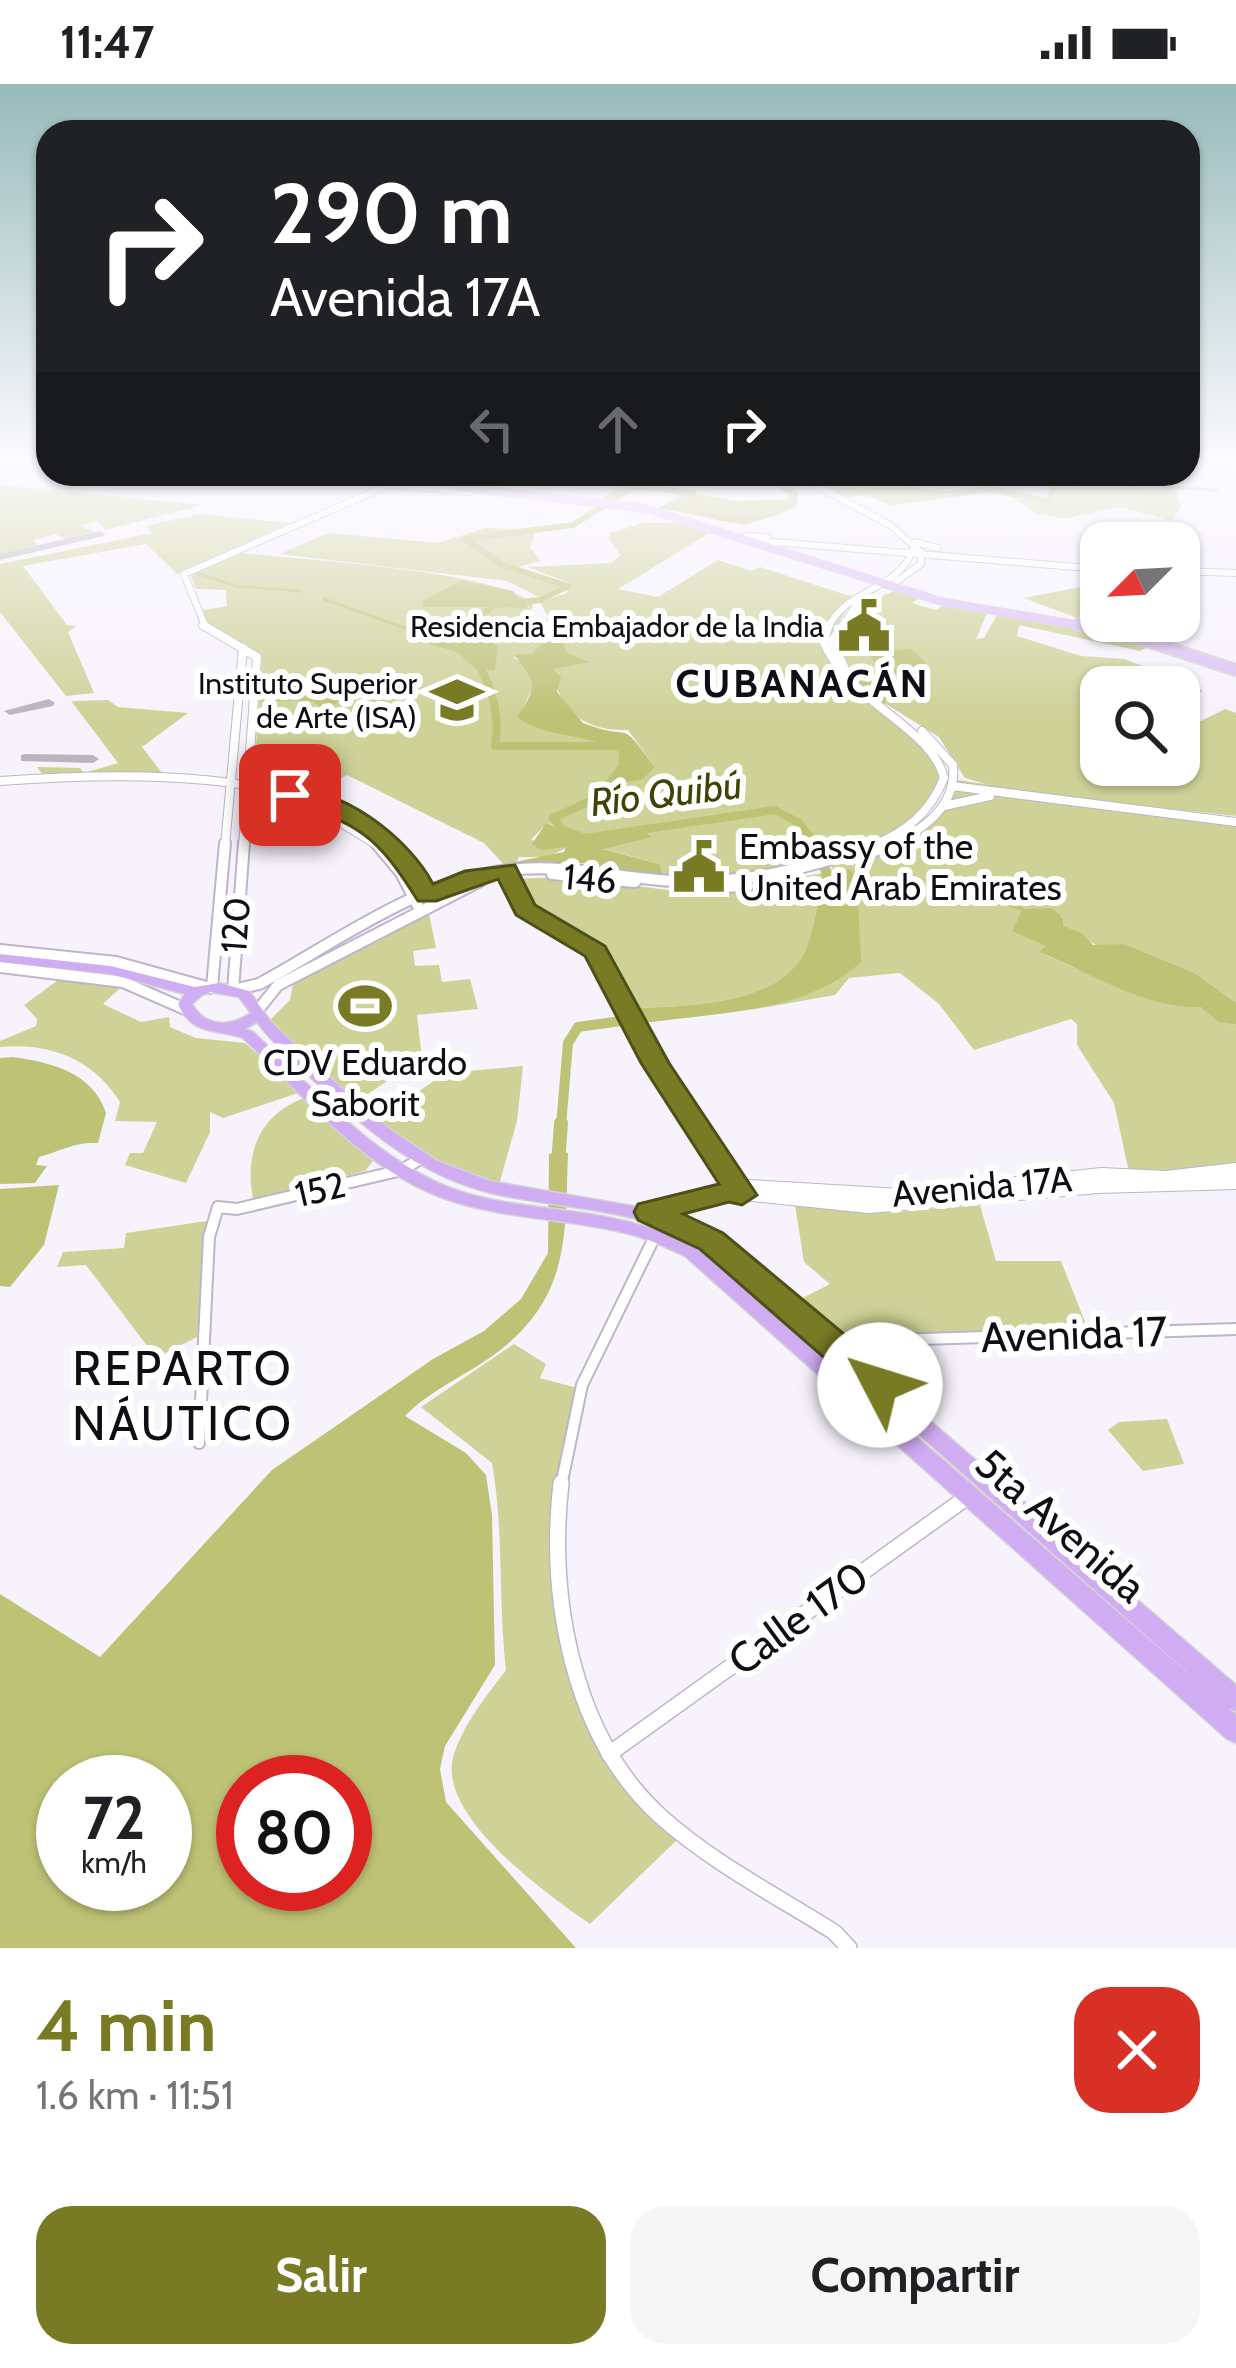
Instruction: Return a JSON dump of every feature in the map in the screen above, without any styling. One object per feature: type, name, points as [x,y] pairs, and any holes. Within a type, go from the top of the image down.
[{"type":"highway","points":[[0,958],[110,970],[196,990],[233,990]]},
{"type":"highway","name":"5ta Avenida","points":[[196,990],[203,1024],[248,1035],[402,1170],[452,1194],[650,1217],[797,1332],[978,1489],[1236,1700]]},
{"type":"highway","name":"5ta Avenida","points":[[233,990],[250,999],[258,1013],[420,1159],[458,1177],[534,1201]]},
{"type":"highway","points":[[229,1028],[258,1013]]},
{"type":"highway","points":[[797,1332],[807,1343],[834,1342]]},
{"type":"highway","name":"5ta Avenida","points":[[834,1342],[978,1489],[1236,1731]]},
{"type":"main road","points":[[242,669],[256,668],[257,657],[204,627],[195,612],[186,571],[249,544]]},
{"type":"main road","points":[[768,544],[991,613],[1120,632],[1236,669]]},
{"type":"main road","points":[[820,544],[1080,566]]},
{"type":"main road","points":[[846,544],[1018,562]]},
{"type":"main road","points":[[887,583],[915,551]]},
{"type":"main road","points":[[915,551],[915,570]]},
{"type":"main road","points":[[904,568],[915,570]]},
{"type":"main road","points":[[915,570],[842,605],[823,640],[840,676],[927,743],[950,775],[982,790],[1030,798],[1236,822]]},
{"type":"main road","points":[[1200,572],[1236,573]]},
{"type":"main road","name":"120","points":[[196,990],[219,931],[243,648]]},
{"type":"main road","name":"120","points":[[233,990],[233,934],[256,668]]},
{"type":"main road","name":"146","points":[[233,990],[259,984],[423,902],[508,873],[572,874],[709,890],[847,858],[908,838],[941,807],[950,775]]},
{"type":"main road","name":"146","points":[[847,858],[899,833],[925,813],[950,775]]},
{"type":"main road","points":[[0,784],[39,781],[232,789],[304,804],[363,830],[394,860],[423,902]]},
{"type":"main road","points":[[941,807],[981,796],[1030,798]]},
{"type":"main road","name":"146","points":[[258,1013],[278,985],[423,902]]},
{"type":"main road","name":"Avenida 17A","points":[[1168,1183],[1236,1170]]},
{"type":"main road","name":"Avenida 17A","points":[[650,1217],[736,1192],[898,1206],[1105,1186],[1236,1182]]},
{"type":"street","points":[[905,544],[915,551]]},
{"type":"street","points":[[508,873],[525,909],[599,955],[736,1192]]},
{"type":"street","name":"152","points":[[199,1443],[209,1237],[218,1207],[236,1209],[402,1170],[420,1159]]},
{"type":"street","points":[[650,1217],[576,1403],[564,1448],[560,1514],[565,1631],[577,1681],[609,1754],[635,1790],[682,1835],[834,1932],[849,1948]]},
{"type":"street","name":"Avenida 17","points":[[834,1342],[1236,1329]]},
{"type":"street","name":"Calle 170","points":[[609,1754],[978,1489]]},
{"type":"shaded area","points":[[0,544],[38,545],[0,554]]},
{"type":"shaded area","points":[[99,544],[244,544],[177,574],[146,544],[23,566],[67,625],[76,626],[68,632],[94,693],[66,696],[0,612],[0,564]]},
{"type":"shaded area","points":[[303,544],[531,544],[541,561],[513,568],[561,586],[539,597],[507,581],[279,554]]},
{"type":"shaded area","points":[[612,544],[692,544],[618,589],[658,597],[718,560],[752,571],[760,567],[853,597],[831,638],[827,637],[847,602],[823,641],[836,676],[885,716],[892,714],[932,741],[948,763],[936,753],[944,775],[929,811],[946,791],[912,832],[923,827],[958,780],[1236,822],[1236,1003],[1195,973],[1125,944],[1100,947],[1063,927],[1063,917],[1043,909],[1022,909],[1016,922],[1047,946],[1039,952],[1116,985],[1200,1007],[1236,1025],[1236,1170],[1130,1177],[1114,1103],[1077,1045],[1077,1024],[1071,1019],[974,1050],[939,1004],[900,973],[849,978],[835,995],[750,1010],[794,988],[833,864],[738,885],[511,872],[671,878],[590,865],[659,864],[601,848],[644,832],[587,840],[547,823],[531,840],[568,847],[548,857],[519,857],[515,866],[540,866],[507,868],[484,843],[347,775],[309,797],[253,788],[262,657],[208,626],[199,611],[227,606],[226,590],[196,589],[191,576],[234,552],[392,568],[437,574],[495,587],[461,580],[423,600],[423,607],[527,608],[516,595],[533,604],[531,614],[550,620],[540,602],[567,593],[570,583],[527,567],[611,563],[621,555]],"holes":[[[531,654],[587,661],[552,669],[561,697],[587,722],[628,730],[655,767],[623,762],[619,751],[607,745],[518,718],[534,685],[531,670],[513,657]]]},
{"type":"shaded area","points":[[461,580],[513,591],[528,608],[423,607],[423,600]]},
{"type":"shaded area","points":[[1080,587],[1080,617],[1077,618],[1024,598]]},
{"type":"shaded area","points":[[896,590],[922,597],[912,603],[935,610],[947,604],[987,613],[976,639],[984,638],[997,615],[1080,627],[1080,638],[1019,625],[1017,636],[1081,656],[1125,659],[1142,666],[1080,666],[1080,786],[1200,786],[1200,721],[1225,709],[1236,713],[1236,816],[1013,792],[965,778],[939,737],[857,686],[834,641],[853,609]]},
{"type":"shaded area","points":[[425,627],[432,635],[473,637],[498,645],[495,670],[476,669],[457,652],[408,638],[407,628]]},
{"type":"shaded area","points":[[561,638],[567,653],[589,662],[553,669],[561,677],[557,692],[583,723],[629,735],[655,767],[643,779],[618,784],[619,752],[517,717],[532,683],[514,655],[531,654],[545,641]]},
{"type":"shaded area","points":[[1098,642],[1153,644],[1140,651]]},
{"type":"shaded area","points":[[911,649],[927,664],[876,680],[891,688],[884,705],[848,676],[884,675],[887,668],[903,666],[875,664],[868,651]]},
{"type":"shaded area","points":[[355,682],[363,687],[325,710],[312,701],[259,701],[284,689]]},
{"type":"shaded area","points":[[108,700],[118,707],[188,713],[142,747],[166,778],[44,776],[37,767],[80,768],[84,773],[118,763],[71,701]]},
{"type":"shaded area","points":[[546,823],[587,840],[644,832],[652,837],[603,849],[659,864],[663,876],[582,863],[510,863],[564,852],[566,847],[541,850],[532,844]]},
{"type":"shaded area","points":[[849,869],[874,891],[858,899],[861,962],[839,979],[789,1001],[733,1012],[650,1022],[639,1008],[729,1000],[772,984],[803,955],[823,873]]},
{"type":"shaded area","points":[[823,873],[810,936],[790,972],[752,993],[729,999],[639,1008],[605,956],[519,901],[512,879],[565,877],[700,894]]},
{"type":"shaded area","points":[[1052,908],[1063,918],[1063,926],[1082,933],[1093,945],[1125,944],[1195,973],[1236,1003],[1236,1025],[1219,1022],[1200,1007],[1159,1002],[1118,988],[1039,952],[1046,946],[1012,931],[1022,909]]},
{"type":"shaded area","name":"CDV Eduardo Saborit","points":[[419,909],[429,914],[436,948],[413,951],[415,966],[439,965],[442,982],[470,979],[478,1009],[417,1015],[422,1058],[354,1103],[265,1025],[290,1000],[295,974],[269,988],[263,984]]},
{"type":"shaded area","points":[[65,975],[120,988],[103,1004],[141,1022],[169,1017],[170,1027],[196,1038],[245,1043],[301,1092],[223,1118],[210,1112],[210,1132],[186,1183],[125,1165],[130,1153],[143,1153],[157,1122],[115,1121],[120,1102],[97,1075],[69,1057],[37,1048],[0,1047],[0,1041],[36,1026],[37,1019],[24,1005]]},
{"type":"shaded area","points":[[0,1058],[68,1071],[91,1088],[106,1113],[98,1143],[39,1157],[36,1165],[47,1166],[35,1183],[0,1184]]},
{"type":"shaded area","points":[[523,1066],[517,1121],[498,1188],[458,1177],[374,1121],[446,1073]]},
{"type":"shaded area","points":[[307,1097],[376,1157],[365,1171],[253,1199],[251,1165],[259,1136],[277,1113]]},
{"type":"shaded area","points":[[558,1151],[568,1153],[564,1234],[553,1282],[542,1304],[504,1347],[405,1416],[466,1453],[486,1475],[492,1515],[495,1665],[445,1746],[440,1769],[446,1802],[576,1948],[0,1948],[0,1594],[100,1657],[272,1470],[433,1359],[484,1331],[521,1299],[548,1253],[549,1154]]},
{"type":"shaded area","points":[[59,1185],[44,1245],[10,1287],[0,1286],[0,1189]]},
{"type":"shaded area","points":[[795,1205],[897,1212],[980,1205],[996,1261],[1061,1261],[1087,1327],[827,1336],[793,1303],[830,1284],[804,1262]]},
{"type":"shaded area","points":[[207,1221],[197,1337],[156,1358],[86,1265],[57,1267],[63,1252],[124,1248],[126,1233]]},
{"type":"shaded area","points":[[514,1344],[546,1364],[540,1378],[581,1389],[563,1478],[560,1525],[566,1620],[576,1666],[608,1751],[632,1784],[682,1835],[590,1924],[500,1852],[462,1805],[453,1781],[453,1758],[462,1734],[506,1670],[498,1514],[492,1463],[421,1407]]},
{"type":"shaded area","points":[[1167,1419],[1184,1464],[1143,1471],[1108,1430],[1119,1422]]},
{"type":"waterway","name":"Río Quibú","points":[[461,628],[495,605],[540,600],[568,586],[502,565],[473,544]]},
{"type":"waterway","points":[[196,573],[237,586],[300,591]]},
{"type":"waterway","points":[[324,599],[432,638],[466,642]]},
{"type":"waterway","name":"Río Quibú","points":[[466,625],[462,633],[493,700],[495,746],[618,746],[631,755],[599,797],[553,818],[563,830],[585,838],[775,810],[799,823],[817,846]]},
{"type":"waterway","name":"Río Quibú","points":[[561,1126],[568,1043],[578,1027],[764,1001],[808,976],[830,883],[816,843]]},
{"type":"waterway","points":[[832,877],[847,882]]},
{"type":"waterway","points":[[854,883],[971,894]]},
{"type":"waterway","points":[[981,895],[1022,909]]},
{"type":"waterway","name":"Río Quibú","points":[[558,1164],[561,1123]]},
{"type":"taxiway","points":[[0,557],[57,544]]},
{"type":"taxiway","points":[[10,711],[49,703]]},
{"type":"taxiway","points":[[26,758],[93,759]]},
{"type":"place","name":"Residencia Embajador de la India","points":[[864,626]]},
{"type":"place","name":"Instituto Superior de Arte (ISA)","points":[[457,700]]},
{"type":"place","name":"Embassy of the United Arab Emirates","points":[[699,867]]},
{"type":"place","name":"CDV Eduardo Saborit","points":[[365,1006]]},
{"type":"district","name":"CUBANACÁN","points":[[803,683]]},
{"type":"district","name":"REPARTO NÁUTICO","points":[[183,1396]]},
{"type":"route","points":[[290,795],[333,807],[383,835],[419,875],[427,896],[479,874],[506,870],[516,900],[525,909],[596,951],[655,1063],[742,1195],[729,1192],[650,1212],[711,1241],[880,1385]]}]
